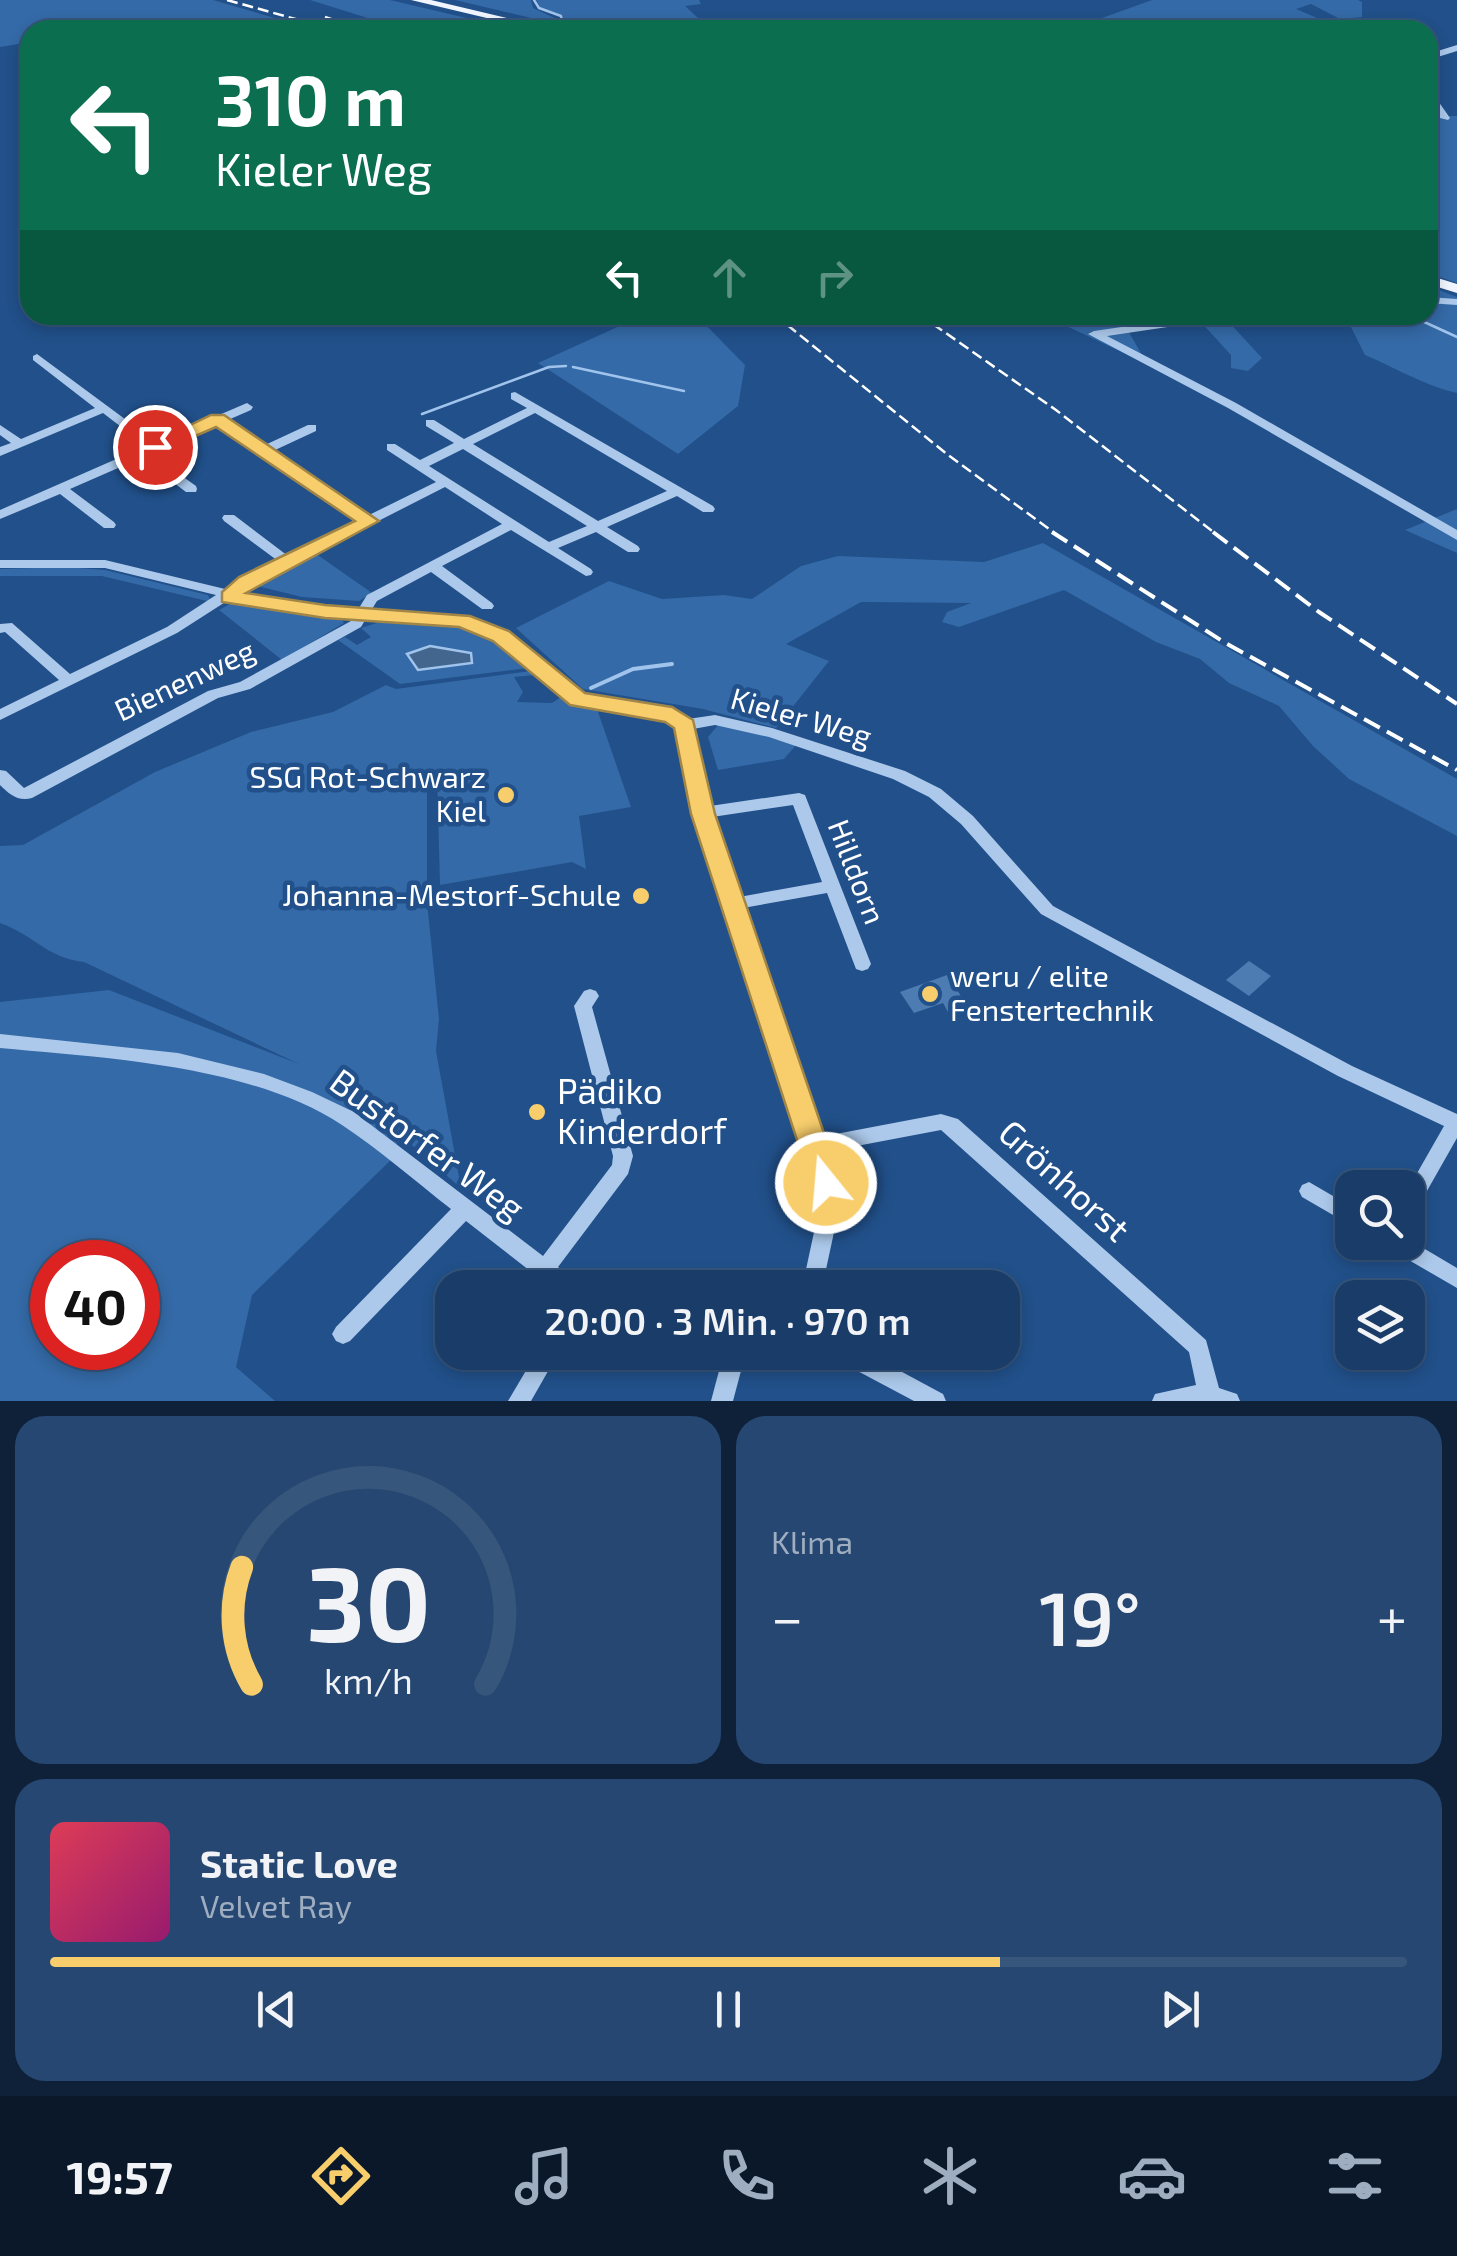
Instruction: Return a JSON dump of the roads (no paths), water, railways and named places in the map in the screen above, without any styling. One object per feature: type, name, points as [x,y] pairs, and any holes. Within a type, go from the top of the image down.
[{"type":"main road","points":[[416,0],[507,20]]},
{"type":"street","points":[[1438,108],[1445,118]]},
{"type":"street","points":[[1157,325],[1094,334],[1174,372],[1375,493],[1457,536]]},
{"type":"street","points":[[38,358],[191,489]]},
{"type":"street","points":[[514,396],[708,509]]},
{"type":"street","points":[[0,515],[248,406]]},
{"type":"street","points":[[420,465],[536,408]]},
{"type":"street","points":[[0,452],[100,410]]},
{"type":"street","points":[[218,419],[369,521]]},
{"type":"street","points":[[430,423],[633,549]]},
{"type":"street","points":[[264,450],[312,428]]},
{"type":"street","points":[[0,429],[20,444]]},
{"type":"street","points":[[391,447],[586,572]]},
{"type":"street","points":[[0,715],[229,597],[246,582],[446,482]]},
{"type":"street","points":[[60,488],[108,525]]},
{"type":"street","points":[[548,548],[677,491]]},
{"type":"street","points":[[229,518],[288,562]]},
{"type":"street","name":"Bienenweg","points":[[0,775],[26,794],[213,694],[245,686],[356,624],[372,598],[511,524]]},
{"type":"street","name":"Kieler Weg","points":[[0,564],[105,564],[229,597],[361,614],[444,618],[488,628],[578,700],[672,715],[685,725],[715,720],[772,732],[899,775],[935,793],[966,820],[1047,910],[1346,1072],[1456,1122]]},
{"type":"street","points":[[432,566],[487,606]]},
{"type":"street","points":[[0,629],[6,626],[69,682]]},
{"type":"street","points":[[685,725],[703,814],[815,1146],[828,1204],[815,1270]]},
{"type":"street","name":"Hilldorn","points":[[703,814],[799,799],[862,964]]},
{"type":"street","points":[[733,904],[833,886]]},
{"type":"street","points":[[544,1270],[621,1168],[623,1156],[583,1006],[590,996]]},
{"type":"street","name":"Bustorfer Weg","points":[[0,1041],[183,1058],[267,1081],[347,1118],[544,1270]]},
{"type":"street","name":"Grönhorst","points":[[815,1146],[941,1122],[951,1125],[1198,1347],[1219,1398]]},
{"type":"street","points":[[1425,1176],[1456,1122]]},
{"type":"street","points":[[1309,1191],[1335,1207]]},
{"type":"street","points":[[343,1334],[463,1210]]},
{"type":"street","points":[[1425,1260],[1457,1279]]},
{"type":"street","points":[[519,1401],[538,1370]]},
{"type":"street","points":[[722,1401],[731,1370]]},
{"type":"street","points":[[877,1370],[935,1401]]},
{"type":"street","points":[[1162,1401],[1174,1396],[1219,1398]]},
{"type":"waterway","points":[[534,0],[539,8],[561,16],[562,20]]},
{"type":"waterway","points":[[1431,325],[1457,337]]},
{"type":"waterway","points":[[422,414],[549,367],[566,366]]},
{"type":"waterway","points":[[573,367],[684,391]]},
{"type":"waterway","points":[[591,688],[633,669],[672,664]]},
{"type":"railway","points":[[227,0],[299,20]]},
{"type":"railway","points":[[325,17],[334,20]]},
{"type":"railway","points":[[787,325],[948,455],[1056,534]]},
{"type":"railway","points":[[934,325],[1056,410],[1216,534]]},
{"type":"railway","points":[[1052,532],[1227,644],[1457,770]]},
{"type":"railway","points":[[1213,532],[1319,612],[1457,704]]},
{"type":"place","name":"SSG Rot-Schwarz Kiel","points":[[506,795]]},
{"type":"place","name":"Johanna-Mestorf-Schule","points":[[641,896]]},
{"type":"place","name":"weru / elite Fenstertechnik","points":[[930,994]]},
{"type":"place","name":"Pädiko Kinderdorf","points":[[537,1112]]}]
